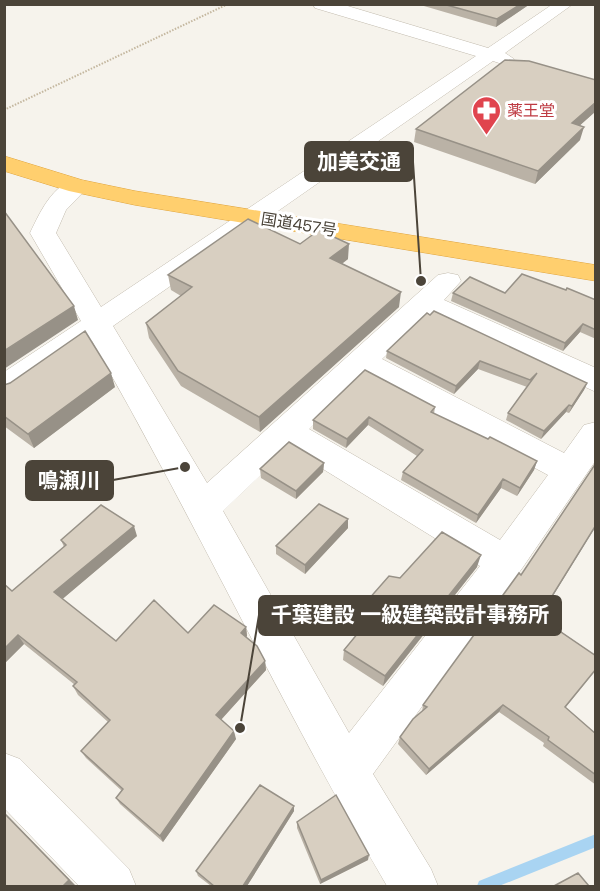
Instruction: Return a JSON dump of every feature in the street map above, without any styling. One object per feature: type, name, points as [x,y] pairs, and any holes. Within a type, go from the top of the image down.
[{"type":"highway","name":"国道457号","points":[[4,163],[78,186],[251,217],[596,273]]},
{"type":"street","points":[[321,4],[523,64]]},
{"type":"street","points":[[4,388],[565,4]]},
{"type":"street","points":[[78,186],[55,207],[43,233],[203,508],[356,789],[414,886]]},
{"type":"street","points":[[203,508],[448,281]]},
{"type":"street","points":[[425,302],[596,381]]},
{"type":"street","points":[[361,361],[570,471]]},
{"type":"street","points":[[286,431],[505,562]]},
{"type":"street","points":[[356,789],[505,562],[596,434]]},
{"type":"street","points":[[4,775],[104,878]]},
{"type":"path","points":[[4,110],[228,4]]},
{"type":"building","points":[[443,4],[521,4],[497,19]]},
{"type":"building","points":[[505,60],[529,61],[596,80],[596,102],[572,123],[584,127],[538,171],[416,129]]},
{"type":"building","points":[[4,211],[74,306],[4,351]]},
{"type":"building","points":[[248,219],[300,244],[319,230],[349,244],[330,258],[401,292],[259,417],[178,371],[146,323],[192,287],[168,275]]},
{"type":"building","points":[[522,274],[596,300],[596,330],[583,324],[565,343],[453,293],[470,277],[505,293]]},
{"type":"building","points":[[434,311],[587,383],[572,406],[569,405],[544,431],[508,413],[537,373],[530,380],[480,361],[456,386],[387,351],[427,313],[430,315]]},
{"type":"building","points":[[85,331],[111,373],[28,434],[4,416],[4,385]]},
{"type":"building","points":[[365,370],[435,407],[431,412],[488,439],[490,437],[537,461],[520,488],[503,479],[478,515],[403,472],[423,450],[369,417],[347,439],[313,420]]},
{"type":"building","points":[[289,442],[324,463],[296,491],[260,469]]},
{"type":"building","points":[[596,463],[596,525],[539,617],[596,656],[596,669],[565,707],[596,734],[596,775],[548,740],[549,737],[503,705],[429,769],[400,737],[413,719],[427,707],[423,705],[519,573],[521,575]]},
{"type":"building","points":[[319,504],[348,519],[305,565],[276,546]]},
{"type":"building","points":[[101,505],[134,526],[54,592],[116,641],[154,600],[188,633],[214,605],[246,627],[241,633],[257,646],[265,661],[216,715],[234,731],[160,836],[116,798],[123,789],[81,751],[110,720],[73,686],[77,682],[18,635],[4,649],[4,584],[12,591],[66,545],[61,540]]},
{"type":"building","points":[[442,532],[481,555],[385,676],[344,650],[368,621],[360,609],[389,576],[400,578]]},
{"type":"building","points":[[260,785],[294,806],[243,886],[214,886],[196,871]]},
{"type":"building","points":[[336,795],[369,855],[321,880],[297,822]]},
{"type":"building","points":[[4,813],[69,880],[63,886],[4,886]]},
{"type":"building","points":[[578,873],[589,886],[554,886]]},
{"type":"waterway","points":[[484,886],[596,840]]},
{"type":"place","name":"薬王堂","points":[[486,136]]},
{"type":"place","name":"加美交通","points":[[421,281]]},
{"type":"place","name":"鳴瀬川","points":[[185,467]]},
{"type":"place","name":"千葉建設 一級建築設計事務所","points":[[240,728]]}]
